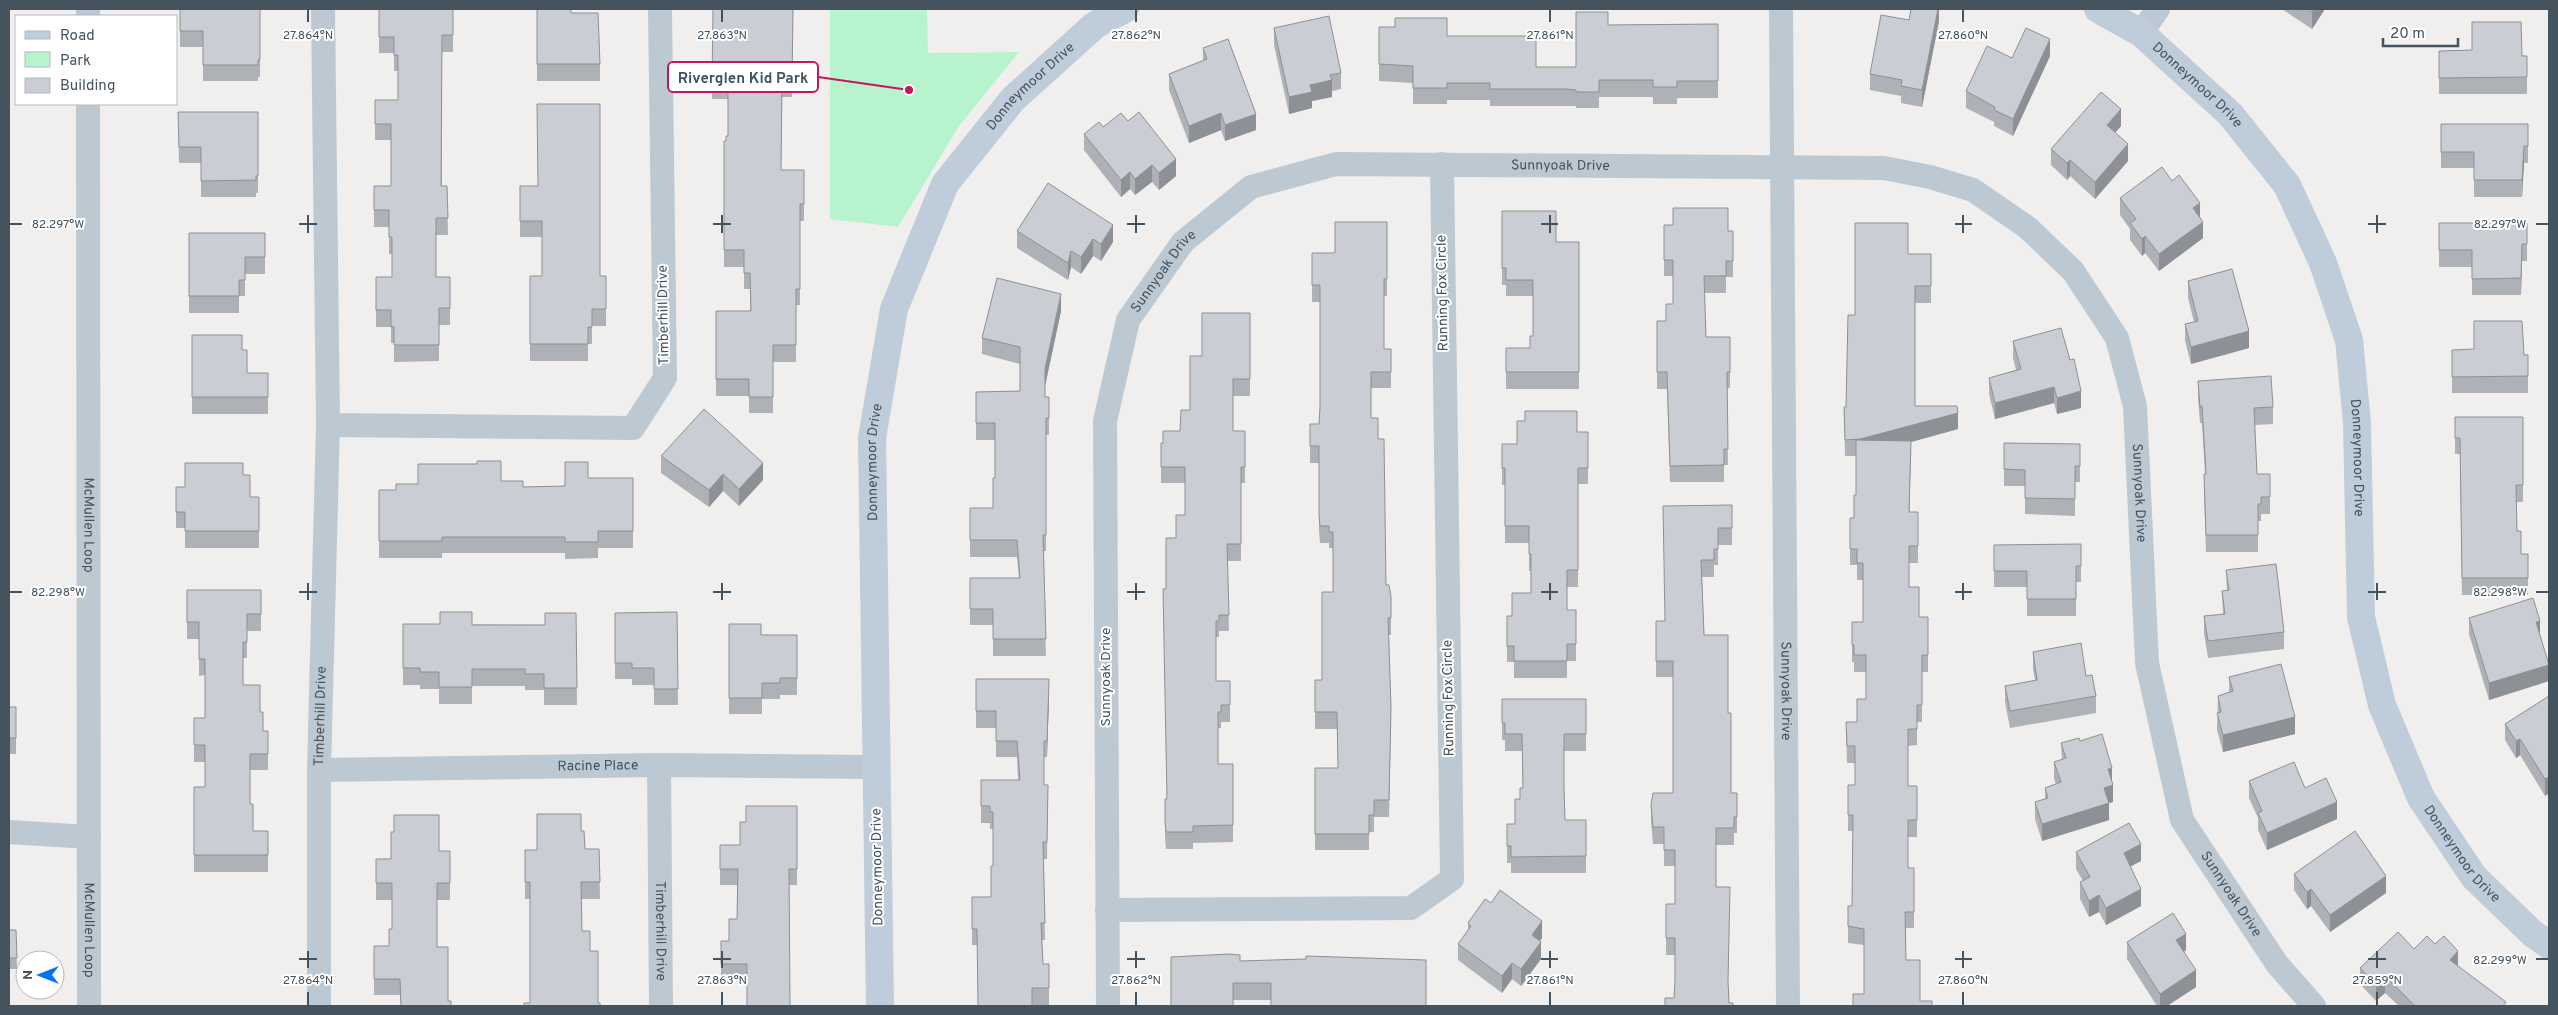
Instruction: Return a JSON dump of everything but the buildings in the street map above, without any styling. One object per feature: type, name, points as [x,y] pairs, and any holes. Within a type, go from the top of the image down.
[{"type":"street","name":"Timberhill Drive","points":[[319,1006],[319,770],[328,426],[323,9]]},
{"type":"street","name":"Timberhill Drive","points":[[328,426],[633,428],[664,378],[660,9]]},
{"type":"street","name":"Donneymoor Drive","points":[[880,1006],[872,438],[894,309],[945,184],[1013,99],[1095,25],[1125,9]]},
{"type":"street","name":"Sunnyoak Drive","points":[[1782,9],[1788,1006]]},
{"type":"street","name":"Donneymoor Drive","points":[[2098,9],[2141,34],[2230,114],[2287,185],[2323,263],[2349,340],[2356,423],[2361,617],[2382,705],[2421,798],[2474,877],[2532,933],[2549,944]]},
{"type":"street","points":[[2141,34],[2158,9]]},
{"type":"street","name":"McMullen Loop","points":[[88,105],[89,1006]]},
{"type":"street","name":"Sunnyoak Drive","points":[[1108,1006],[1105,421],[1128,320],[1183,242],[1251,187],[1336,164],[1442,164],[1884,168],[1930,176],[1973,190],[2028,228],[2073,271],[2117,338],[2135,406],[2147,663],[2182,820],[2278,964],[2314,1006]]},
{"type":"street","name":"Running Fox Circle","points":[[1107,910],[1411,908],[1452,879],[1442,164]]},
{"type":"street","name":"Timberhill Drive","points":[[659,765],[661,1006]]},
{"type":"street","name":"Racine Place","points":[[319,770],[659,765],[877,767]]},
{"type":"street","points":[[9,832],[88,837]]},
{"type":"green space","points":[[830,9],[927,9],[928,53],[1019,52],[959,126],[898,227],[830,219]]},
{"type":"place","name":"Riverglen Kid Park","points":[[909,90]]}]
